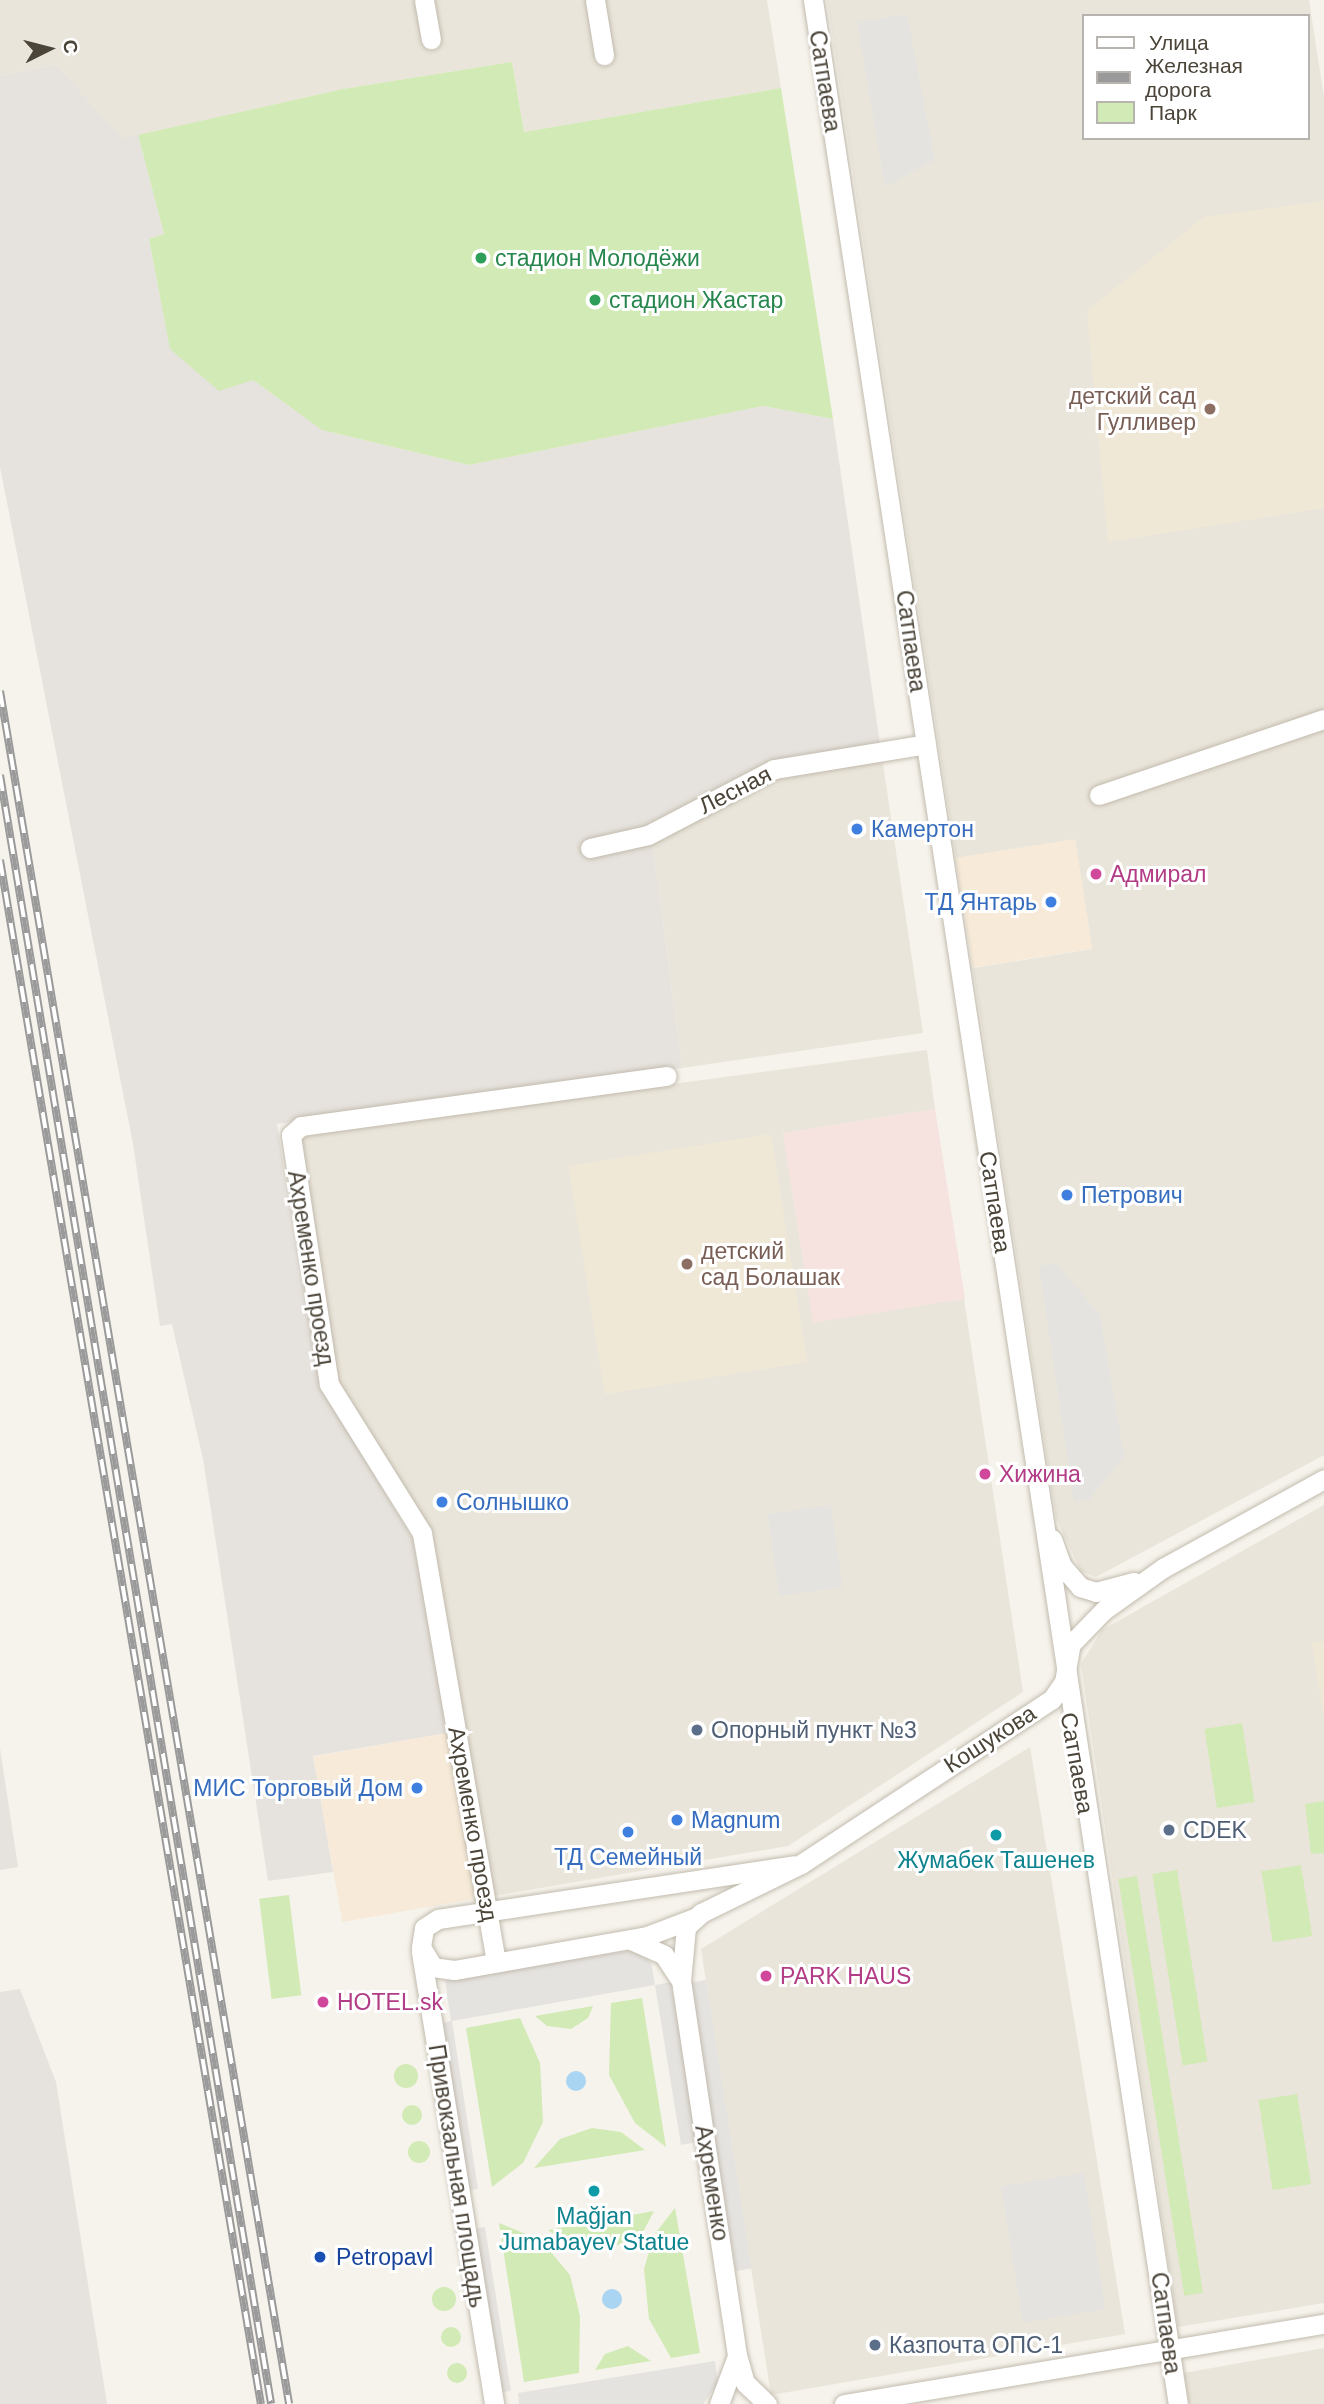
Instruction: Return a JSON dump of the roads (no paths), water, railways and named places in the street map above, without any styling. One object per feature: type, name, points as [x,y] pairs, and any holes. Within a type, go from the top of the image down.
[{"type":"street","points":[[424,0],[431,39]]},
{"type":"street","points":[[595,0],[604,55]]},
{"type":"street","name":"Сатпаева","points":[[813,0],[1041,1510],[1063,1682],[1178,2404]]},
{"type":"street","points":[[1098,795],[1324,719]]},
{"type":"street","name":"Лесная","points":[[590,848],[648,835],[774,769],[926,744]]},
{"type":"street","name":"Ахременко проезд","points":[[496,1962],[422,1533],[330,1384],[291,1135],[301,1126],[667,1076]]},
{"type":"street","points":[[1063,1682],[1071,1644],[1104,1610],[1149,1578],[1324,1479]]},
{"type":"street","points":[[1041,1510],[1062,1566],[1080,1587],[1102,1591],[1149,1578]]},
{"type":"street","points":[[1051,1592],[1069,1618],[1104,1610]]},
{"type":"street","name":"Кошукова","points":[[630,1939],[696,1917],[801,1864],[1052,1699],[1063,1682]]},
{"type":"street","name":"Кошукова","points":[[421,1947],[432,1920],[801,1864]]},
{"type":"street","name":"Ахременко","points":[[696,1917],[679,1951],[681,1982],[737,2355],[745,2383],[767,2404]]},
{"type":"street","points":[[421,1947],[438,1969],[630,1939],[664,1955],[681,1982]]},
{"type":"street","name":"Привокзальная площадь","points":[[421,1947],[494,2404]]},
{"type":"street","points":[[844,2404],[1324,2324]]},
{"type":"street","points":[[719,2404],[737,2355]]},
{"type":"water","points":[[576,2071],[583,2074],[586,2081],[583,2088],[576,2091],[569,2088],[566,2081],[569,2074]]},
{"type":"water","points":[[612,2289],[619,2292],[622,2299],[619,2306],[612,2309],[605,2306],[602,2299],[605,2292]]},
{"type":"railway","points":[[0,691],[289,2404]]},
{"type":"railway","points":[[0,775],[271,2404]]},
{"type":"railway","points":[[0,860],[261,2404]]},
{"type":"place","name":"стадион Молодёжи","points":[[481,258]]},
{"type":"place","name":"стадион Жастар","points":[[595,300]]},
{"type":"place","name":"детский сад Гулливер","points":[[1210,409]]},
{"type":"place","name":"Камертон","points":[[857,829]]},
{"type":"place","name":"Адмирал","points":[[1096,874]]},
{"type":"place","name":"ТД Янтарь","points":[[1051,902]]},
{"type":"place","name":"Петрович","points":[[1067,1195]]},
{"type":"place","name":"детский сад Болашак","points":[[687,1264]]},
{"type":"place","name":"Хижина","points":[[985,1474]]},
{"type":"place","name":"Солнышко","points":[[442,1502]]},
{"type":"place","name":"Опорный пункт №3","points":[[697,1730]]},
{"type":"place","name":"МИС Торговый Дом","points":[[417,1788]]},
{"type":"place","name":"Magnum","points":[[677,1820]]},
{"type":"place","name":"CDEK","points":[[1169,1830]]},
{"type":"place","name":"ТД Семейный","points":[[628,1832]]},
{"type":"place","name":"Жумабек Ташенев","points":[[996,1835]]},
{"type":"place","name":"PARK HAUS","points":[[766,1976]]},
{"type":"place","name":"HOTEL.sk","points":[[323,2002]]},
{"type":"place","name":"Mağjan Jumabayev Statue","points":[[594,2191]]},
{"type":"place","name":"Petropavl","points":[[320,2257]]},
{"type":"place","name":"Казпочта ОПС-1","points":[[875,2345]]}]
